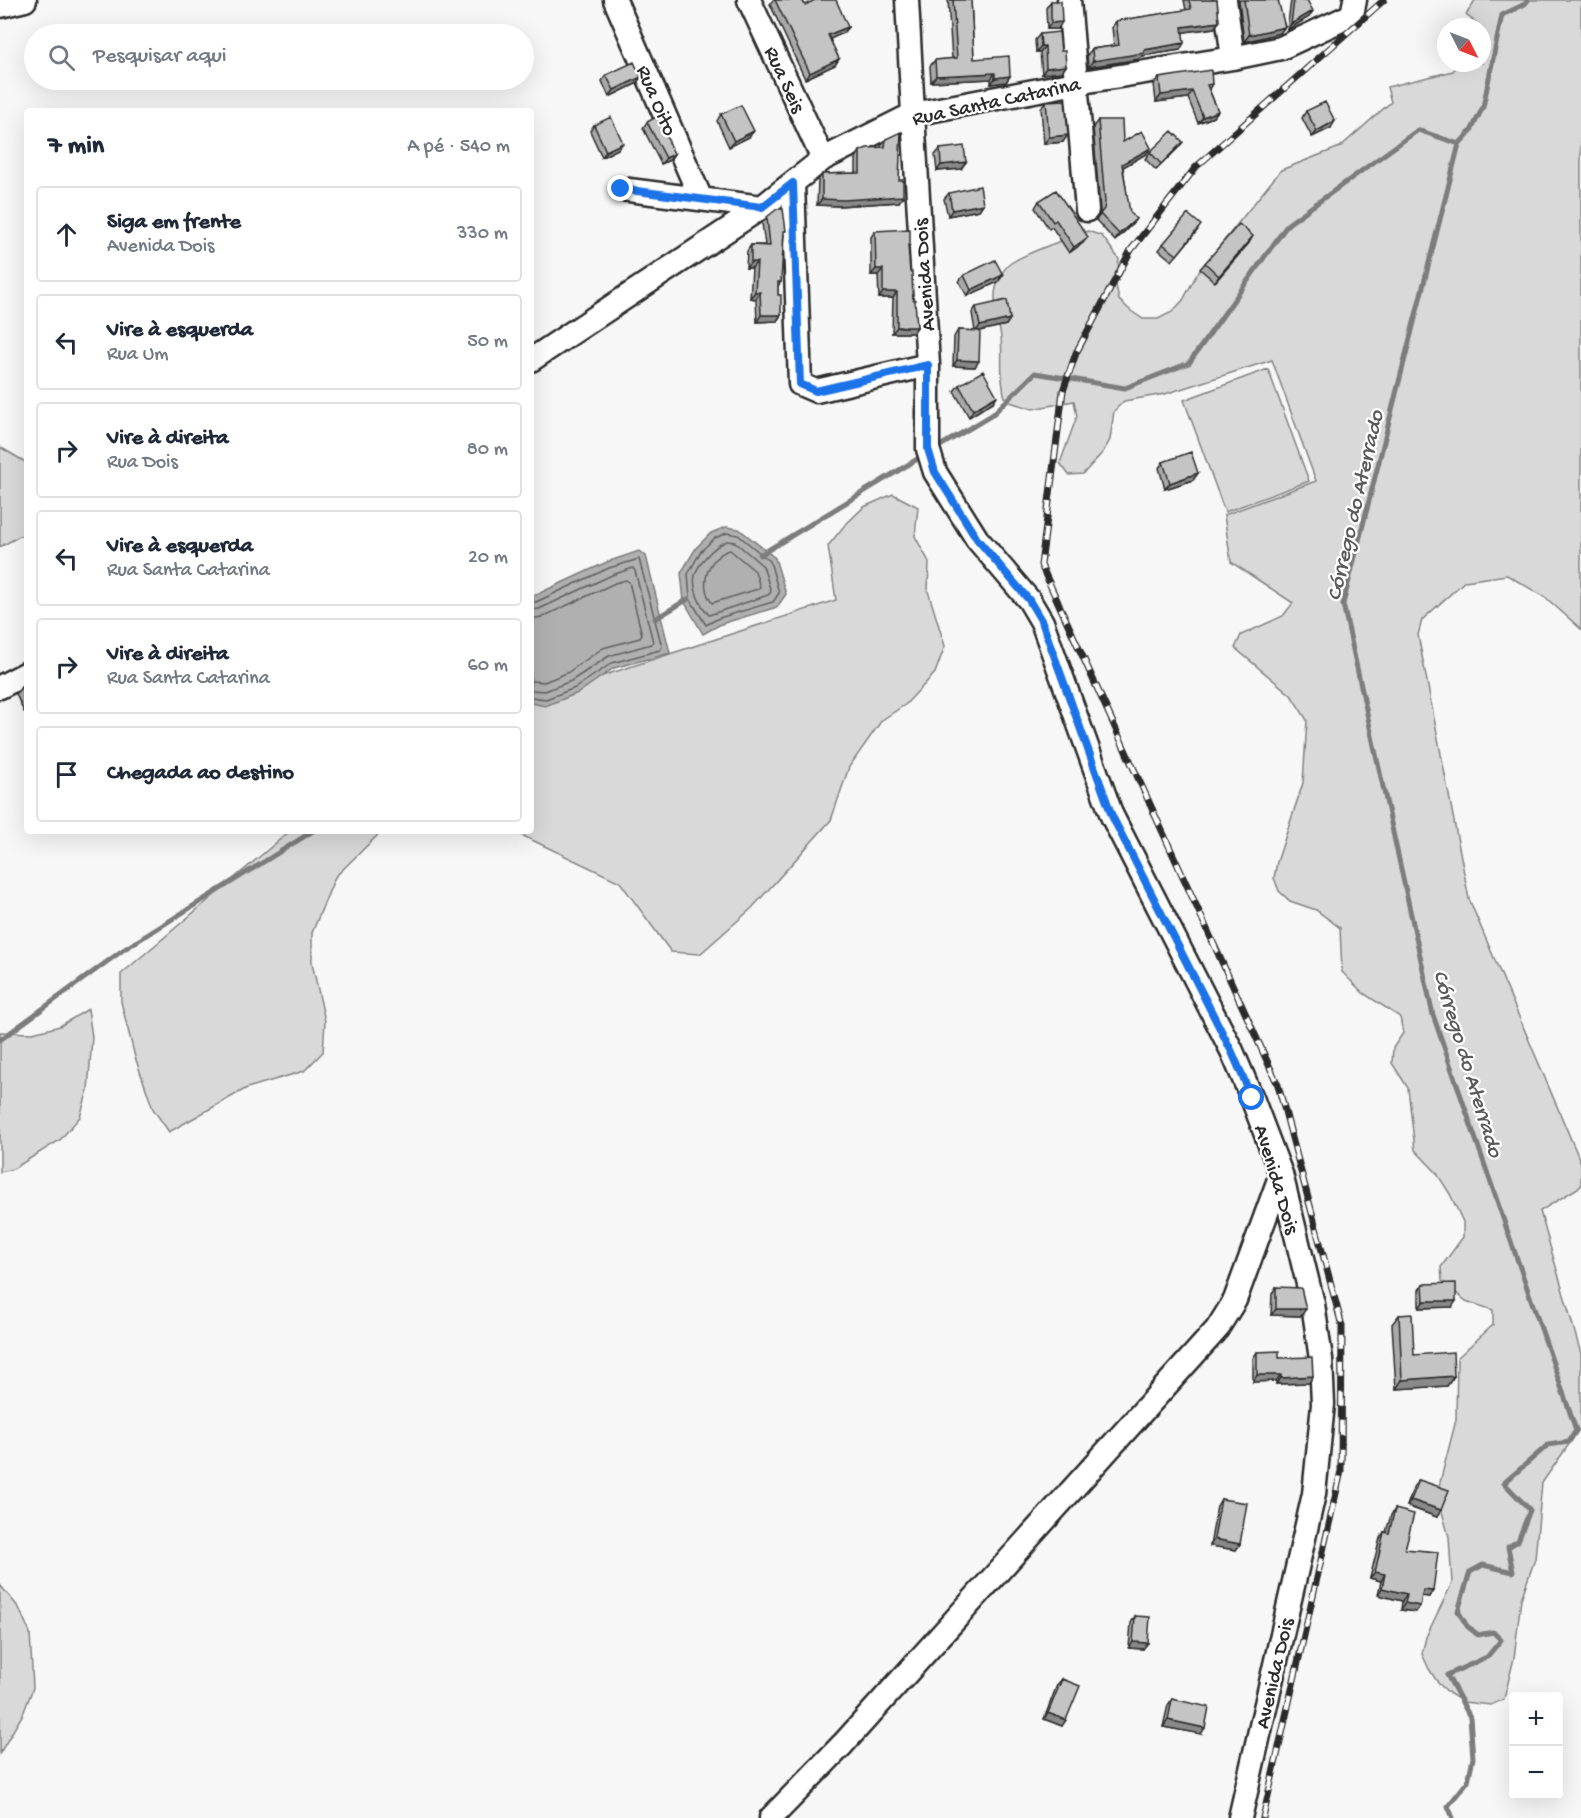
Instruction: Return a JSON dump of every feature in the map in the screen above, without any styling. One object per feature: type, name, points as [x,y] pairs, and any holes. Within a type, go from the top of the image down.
[{"type":"street","points":[[0,6],[25,0]]},
{"type":"street","name":"Rua Oito","points":[[615,0],[701,199]]},
{"type":"street","name":"Rua Seis","points":[[749,0],[824,159]]},
{"type":"street","name":"Avenida Dois","points":[[907,0],[928,365],[929,455],[935,472],[977,539],[1029,600],[1042,622],[1112,816],[1232,1052],[1252,1098],[1281,1174],[1313,1305],[1321,1359],[1323,1404],[1314,1494],[1240,1818]]},
{"type":"street","points":[[1069,0],[1087,210]]},
{"type":"street","points":[[1225,0],[1233,58]]},
{"type":"street","name":"Rua Santa Catarina","points":[[534,358],[762,207],[824,159],[913,114],[1281,48],[1353,7]]},
{"type":"street","points":[[793,183],[800,384],[816,391],[928,365]]},
{"type":"street","points":[[621,189],[762,207]]},
{"type":"street","points":[[0,687],[24,675]]},
{"type":"street","points":[[771,1818],[851,1735],[1217,1329],[1235,1300],[1281,1174]]},
{"type":"shaded area","points":[[1475,0],[1581,0],[1581,629],[1545,597],[1507,575],[1465,581],[1422,620],[1418,635],[1469,899],[1581,1163],[1581,1186],[1540,1211],[1581,1354],[1581,1427],[1542,1483],[1535,1559],[1521,1599],[1514,1658],[1504,1699],[1491,1705],[1463,1702],[1450,1694],[1438,1683],[1422,1654],[1426,1637],[1452,1583],[1449,1537],[1437,1494],[1456,1420],[1457,1358],[1493,1325],[1493,1310],[1466,1301],[1442,1281],[1441,1267],[1463,1237],[1463,1222],[1450,1194],[1436,1172],[1415,1150],[1408,1088],[1392,1063],[1393,1048],[1403,1033],[1400,1017],[1363,993],[1342,972],[1340,928],[1316,910],[1290,901],[1279,891],[1274,878],[1277,862],[1303,783],[1307,720],[1291,695],[1235,648],[1241,635],[1283,616],[1293,603],[1231,562],[1224,515],[1316,481],[1272,360],[1165,394],[1124,401],[1114,411],[1110,440],[1103,452],[1083,474],[1069,475],[1060,463],[1077,416],[1074,401],[1033,409],[1006,401],[1002,377],[1001,337],[995,301],[996,287],[1005,269],[1011,263],[1088,231],[1102,236],[1119,259],[1116,285],[1119,300],[1143,319],[1158,319],[1172,312],[1183,300],[1197,274],[1281,170],[1340,147],[1391,102],[1387,87],[1449,72],[1491,72],[1491,18],[1470,18],[1466,15]]},
{"type":"shaded area","points":[[1268,369],[1309,481],[1225,512],[1184,400]]},
{"type":"shaded area","points":[[0,447],[24,461],[24,534],[0,547]]},
{"type":"shaded area","points":[[893,494],[918,507],[915,536],[929,562],[928,591],[945,646],[935,673],[906,704],[882,720],[849,767],[831,820],[752,908],[700,954],[671,952],[620,882],[519,834],[534,834],[534,698],[836,600],[828,546],[844,526],[864,507]]},
{"type":"shaded area","points":[[286,834],[379,834],[335,877],[312,933],[312,963],[325,1021],[323,1052],[304,1071],[247,1088],[169,1132],[153,1109],[135,1057],[121,1002],[121,974]]},
{"type":"shaded area","points":[[88,1009],[92,1037],[88,1090],[80,1117],[60,1140],[13,1169],[0,1172],[0,1032],[33,1033],[60,1026]]},
{"type":"shaded area","points":[[0,1585],[19,1608],[30,1633],[33,1688],[23,1714],[0,1753]]},
{"type":"water","points":[[726,527],[739,529],[775,558],[786,594],[777,607],[721,624],[703,634],[684,601],[681,573],[696,548],[711,533]]},
{"type":"water","points":[[639,551],[646,556],[670,653],[614,668],[578,693],[545,706],[534,704],[534,596],[607,562]]},
{"type":"building","points":[[775,0],[802,0],[805,5],[815,0],[836,0],[848,27],[828,35],[839,59],[810,73]]},
{"type":"building","points":[[953,0],[971,0],[974,59],[1009,56],[1010,76],[995,78],[995,73],[936,76],[935,60],[957,58]]},
{"type":"building","points":[[1189,0],[1217,0],[1219,22],[1182,27],[1184,43],[1144,50],[1144,53],[1093,61],[1092,49],[1119,45],[1116,21],[1191,9]]},
{"type":"building","points":[[1244,0],[1278,0],[1285,27],[1249,35]]},
{"type":"building","points":[[1294,0],[1307,0],[1313,11],[1291,24]]},
{"type":"building","points":[[1051,1],[1061,1],[1062,22],[1051,23]]},
{"type":"building","points":[[1059,32],[1061,51],[1065,51],[1066,66],[1046,68],[1045,46],[1041,46],[1040,34]]},
{"type":"building","points":[[634,62],[641,77],[614,90],[606,75]]},
{"type":"building","points":[[1211,70],[1212,84],[1207,85],[1218,111],[1203,117],[1192,91],[1161,95],[1159,78]]},
{"type":"building","points":[[1065,100],[1068,135],[1049,137],[1046,101]]},
{"type":"building","points":[[1325,102],[1335,121],[1317,131],[1306,111]]},
{"type":"building","points":[[741,105],[754,131],[734,141],[721,114]]},
{"type":"building","points":[[658,116],[674,154],[666,158],[647,122]]},
{"type":"building","points":[[611,117],[623,143],[606,151],[594,125]]},
{"type":"building","points":[[1098,120],[1122,120],[1123,142],[1142,131],[1151,148],[1122,164],[1130,212],[1136,219],[1119,234],[1100,214],[1105,202]]},
{"type":"building","points":[[1172,131],[1183,142],[1161,164],[1150,152]]},
{"type":"building","points":[[901,132],[899,180],[903,180],[903,196],[844,200],[822,199],[822,174],[860,173],[860,151],[867,148],[885,147],[886,139]]},
{"type":"building","points":[[964,146],[966,162],[941,165],[940,149]]},
{"type":"building","points":[[980,186],[983,204],[952,210],[949,193]]},
{"type":"building","points":[[1056,190],[1088,237],[1074,247],[1056,220],[1053,222],[1039,201]]},
{"type":"building","points":[[777,209],[783,209],[786,231],[784,231],[781,282],[778,282],[778,295],[781,295],[781,315],[761,315],[760,292],[755,292],[757,262],[751,262],[751,245],[770,246],[767,217]]},
{"type":"building","points":[[1188,214],[1201,225],[1177,255],[1163,244]]},
{"type":"building","points":[[1239,224],[1253,236],[1219,276],[1205,263]]},
{"type":"building","points":[[910,229],[910,245],[908,245],[917,327],[897,327],[897,292],[883,292],[883,269],[876,269],[875,231]]},
{"type":"building","points":[[995,260],[1003,275],[971,290],[964,275]]},
{"type":"building","points":[[1007,300],[1010,319],[980,326],[976,307]]},
{"type":"building","points":[[958,330],[980,331],[979,361],[957,360]]},
{"type":"building","points":[[983,371],[997,396],[973,410],[959,385]]},
{"type":"building","points":[[1191,452],[1198,473],[1170,483],[1163,462]]},
{"type":"building","points":[[1456,1283],[1456,1301],[1424,1301],[1423,1284]]},
{"type":"building","points":[[1276,1287],[1301,1288],[1306,1309],[1276,1309]]},
{"type":"building","points":[[1412,1314],[1414,1355],[1453,1352],[1454,1376],[1402,1380],[1399,1315]]},
{"type":"building","points":[[1279,1351],[1279,1358],[1312,1357],[1313,1376],[1281,1378],[1281,1375],[1257,1375],[1257,1352]]},
{"type":"building","points":[[1419,1480],[1449,1490],[1441,1510],[1411,1500]]},
{"type":"building","points":[[1221,1499],[1247,1503],[1240,1544],[1214,1539]]},
{"type":"building","points":[[1395,1509],[1414,1514],[1405,1549],[1438,1552],[1433,1591],[1423,1590],[1420,1606],[1405,1603],[1407,1594],[1382,1588],[1385,1574],[1375,1572],[1384,1532],[1389,1533]]},
{"type":"building","points":[[1135,1616],[1150,1617],[1148,1643],[1133,1642]]},
{"type":"building","points":[[1062,1679],[1080,1686],[1066,1720],[1048,1713]]},
{"type":"building","points":[[1172,1699],[1209,1707],[1205,1728],[1168,1720]]},
{"type":"waterway","name":"Córrego do Aterrado","points":[[1453,1818],[1448,1806],[1468,1781],[1473,1758],[1470,1717],[1447,1675],[1487,1657],[1501,1640],[1493,1632],[1478,1635],[1467,1626],[1458,1611],[1470,1572],[1483,1565],[1513,1572],[1508,1547],[1518,1541],[1530,1510],[1504,1483],[1548,1445],[1569,1442],[1576,1430],[1433,1015],[1343,604],[1459,144],[1471,131],[1483,107],[1502,15],[1525,4],[1528,0]]},
{"type":"waterway","points":[[935,449],[992,415],[1035,373],[1125,388],[1189,363],[1288,224],[1418,130],[1459,144]]},
{"type":"waterway","points":[[760,555],[924,455]]},
{"type":"waterway","points":[[655,619],[688,599]]},
{"type":"waterway","points":[[0,1040],[123,950],[308,834]]},
{"type":"railway","points":[[1263,1818],[1341,1471],[1342,1326],[1278,1085],[1041,565],[1063,391],[1076,353],[1131,250],[1196,167],[1384,0]]},
{"type":"route","points":[[621,189],[762,207],[793,183],[800,384],[816,391],[928,365],[928,449],[935,472],[977,539],[1029,600],[1042,622],[1112,816],[1232,1052],[1252,1098]]}]
